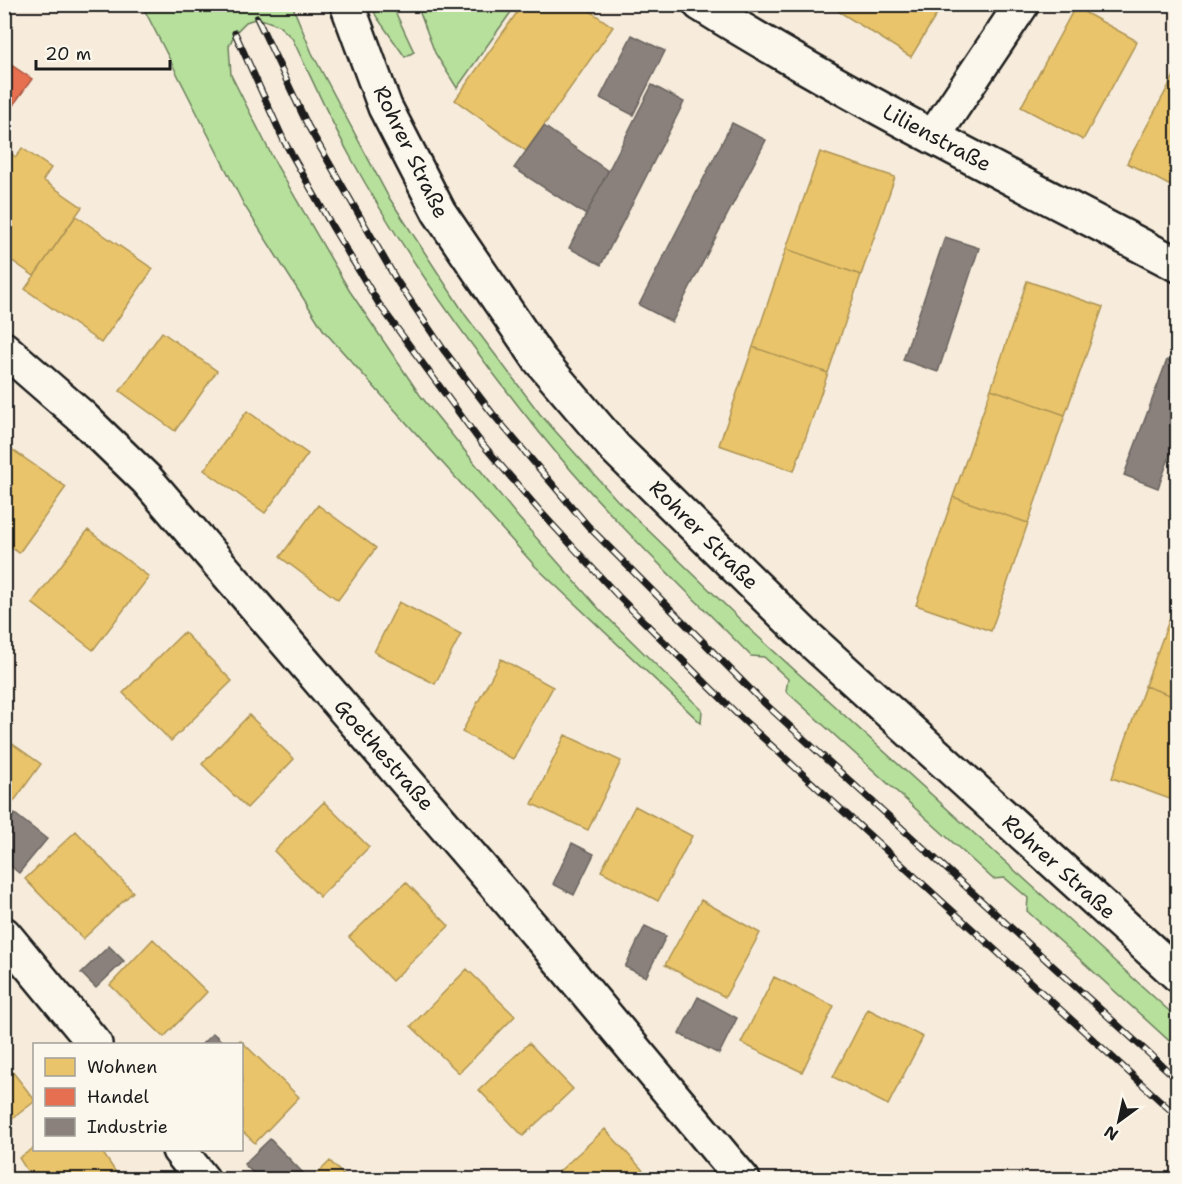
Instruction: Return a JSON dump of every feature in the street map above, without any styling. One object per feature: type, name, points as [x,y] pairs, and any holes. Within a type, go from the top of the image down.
[{"type":"street","name":"Rohrer Straße","points":[[347,4],[385,107],[439,212],[539,359],[615,448],[806,636],[1178,975]]},
{"type":"street","name":"Lilienstraße","points":[[700,4],[751,36],[933,137],[1178,265]]},
{"type":"street","points":[[933,137],[1022,4]]},
{"type":"street","name":"Goethestraße","points":[[4,349],[81,416],[147,480],[535,930],[743,1179]]},
{"type":"street","points":[[4,934],[93,1043]]},
{"type":"street","points":[[181,1151],[203,1179]]},
{"type":"green space","points":[[142,5],[292,5],[312,53],[388,196],[466,316],[540,414],[617,500],[754,633],[1177,1018],[1177,1048],[1027,911],[1028,898],[1005,878],[993,879],[786,691],[788,679],[764,657],[751,656],[642,547],[589,490],[513,400],[438,298],[392,228],[350,156],[292,38],[278,25],[258,18],[246,22],[235,33],[229,46],[231,75],[277,166],[349,290],[420,395],[518,517],[600,610],[702,710],[701,723],[535,566],[324,331],[244,205]]},
{"type":"green space","points":[[372,5],[392,5],[414,52],[405,57],[376,16]]},
{"type":"green space","points":[[417,5],[516,5],[457,88],[435,53]]},
{"type":"building: Wohnen","points":[[523,4],[580,4],[613,27],[526,151],[455,100]]},
{"type":"building: Wohnen","points":[[842,4],[943,4],[911,57],[838,11]]},
{"type":"building: Wohnen","points":[[1075,7],[1137,41],[1083,140],[1021,107]]},
{"type":"building: Wohnen","points":[[1175,74],[1178,75],[1178,190],[1127,163]]},
{"type":"building: Wohnen","points":[[22,148],[51,168],[43,180],[82,207],[34,276],[4,255],[4,149],[16,157]]},
{"type":"building: Wohnen","points":[[820,152],[895,177],[861,275],[786,249]]},
{"type":"building: Wohnen","points":[[76,216],[153,269],[101,343],[25,289]]},
{"type":"building: Wohnen","points":[[786,249],[861,275],[828,373],[753,347]]},
{"type":"building: Wohnen","points":[[1027,281],[1103,307],[1065,415],[991,389]]},
{"type":"building: Wohnen","points":[[162,332],[217,371],[175,431],[120,391]]},
{"type":"building: Wohnen","points":[[753,347],[828,373],[794,471],[719,445]]},
{"type":"building: Wohnen","points":[[991,389],[1065,415],[1028,523],[953,497]]},
{"type":"building: Wohnen","points":[[247,411],[308,454],[265,513],[204,470]]},
{"type":"building: Wohnen","points":[[4,444],[66,487],[19,553],[4,542]]},
{"type":"building: Wohnen","points":[[953,497],[1028,523],[991,631],[916,605]]},
{"type":"building: Wohnen","points":[[318,505],[376,548],[338,600],[280,557]]},
{"type":"building: Wohnen","points":[[88,530],[149,577],[93,650],[32,603]]},
{"type":"building: Wohnen","points":[[1178,596],[1178,698],[1145,686]]},
{"type":"building: Wohnen","points":[[399,602],[461,634],[435,684],[374,652]]},
{"type":"building: Wohnen","points":[[184,632],[232,681],[171,741],[123,693]]},
{"type":"building: Wohnen","points":[[501,659],[553,687],[513,759],[462,732]]},
{"type":"building: Wohnen","points":[[1145,686],[1178,698],[1178,802],[1112,778]]},
{"type":"building: Wohnen","points":[[249,715],[294,759],[247,808],[202,764]]},
{"type":"building: Wohnen","points":[[565,735],[621,761],[588,830],[532,804]]},
{"type":"building: Wohnen","points":[[7,740],[41,764],[4,815],[4,743]]},
{"type":"building: Wohnen","points":[[324,802],[369,847],[320,897],[274,851]]},
{"type":"building: Wohnen","points":[[635,806],[692,836],[658,901],[601,871]]},
{"type":"building: Wohnen","points":[[76,831],[133,892],[83,939],[25,879]]},
{"type":"building: Wohnen","points":[[406,882],[449,926],[392,981],[349,937]]},
{"type":"building: Wohnen","points":[[701,900],[760,933],[725,997],[665,965]]},
{"type":"building: Wohnen","points":[[153,939],[207,992],[164,1037],[110,985]]},
{"type":"building: Wohnen","points":[[467,969],[515,1016],[459,1073],[411,1026]]},
{"type":"building: Wohnen","points":[[774,977],[834,1006],[802,1072],[741,1043]]},
{"type":"building: Wohnen","points":[[868,1009],[923,1037],[888,1105],[833,1077]]},
{"type":"building: Wohnen","points":[[240,1040],[299,1097],[255,1143],[243,1132],[243,1043],[237,1043]]},
{"type":"building: Wohnen","points":[[529,1043],[573,1089],[523,1136],[479,1090]]},
{"type":"building: Wohnen","points":[[4,1061],[33,1098],[33,1103],[4,1125]]},
{"type":"building: Wohnen","points":[[605,1129],[649,1177],[647,1180],[555,1180],[553,1177]]},
{"type":"building: Wohnen","points":[[33,1149],[33,1151],[102,1151],[121,1180],[33,1180],[19,1158]]},
{"type":"building: Wohnen","points":[[330,1161],[348,1180],[311,1180]]},
{"type":"building: Handel","points":[[4,60],[32,79],[4,118]]},
{"type":"building: Industrie","points":[[632,35],[665,51],[633,115],[600,98]]},
{"type":"building: Industrie","points":[[652,85],[684,102],[601,265],[569,248]]},
{"type":"building: Industrie","points":[[732,123],[766,140],[672,322],[639,305]]},
{"type":"building: Industrie","points":[[544,126],[608,171],[586,215],[514,168]]},
{"type":"building: Industrie","points":[[945,237],[979,248],[938,372],[903,360]]},
{"type":"building: Industrie","points":[[1167,360],[1178,364],[1178,434],[1158,488],[1124,475]]},
{"type":"building: Industrie","points":[[15,814],[47,839],[19,873],[4,861],[4,827]]},
{"type":"building: Industrie","points":[[572,843],[594,854],[574,895],[553,884]]},
{"type":"building: Industrie","points":[[645,926],[666,936],[646,977],[625,967]]},
{"type":"building: Industrie","points":[[109,946],[124,961],[96,988],[81,973]]},
{"type":"building: Industrie","points":[[698,997],[737,1018],[719,1054],[679,1034]]},
{"type":"building: Industrie","points":[[213,1033],[224,1043],[203,1043]]},
{"type":"building: Industrie","points":[[270,1139],[306,1176],[302,1180],[260,1180],[244,1164]]},
{"type":"railway","points":[[257,18],[308,126],[397,281],[443,349],[492,413],[588,526],[760,699],[1178,1080]]},
{"type":"railway","points":[[235,33],[284,141],[379,304],[479,440],[539,510],[620,598],[739,716],[1178,1117]]}]
